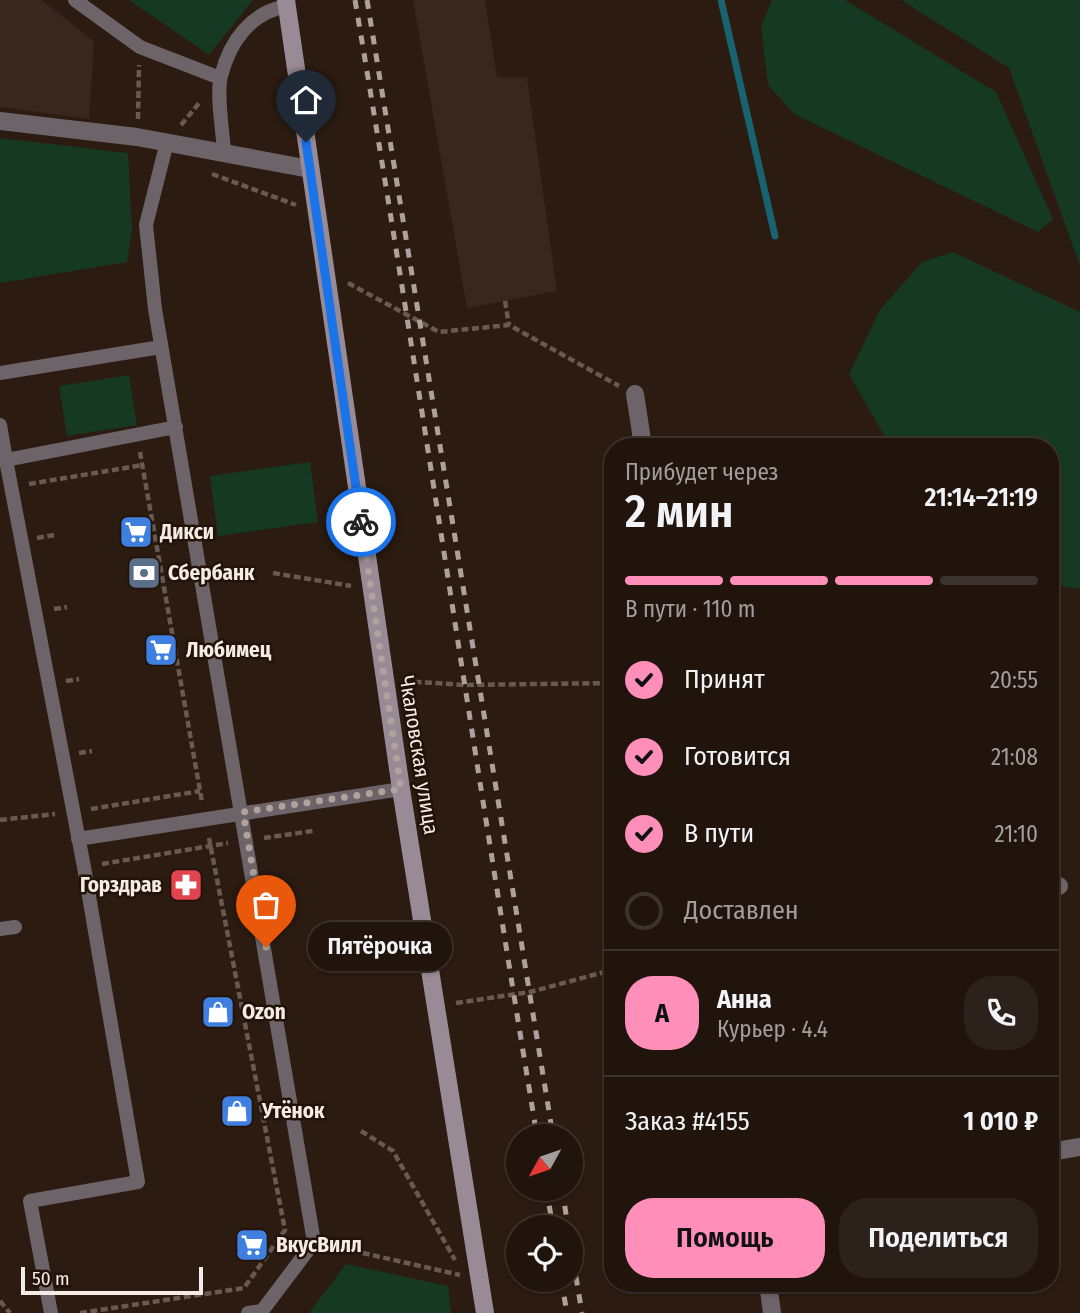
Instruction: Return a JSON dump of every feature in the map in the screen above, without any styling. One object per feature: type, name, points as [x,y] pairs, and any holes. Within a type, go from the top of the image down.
[{"type":"street","name":"Чкаловская улица","points":[[286,3],[310,169],[307,204],[485,1313]]},
{"type":"street","points":[[0,121],[137,137],[310,169]]},
{"type":"street","points":[[635,394],[642,438]]},
{"type":"street","points":[[1059,1150],[1080,1147]]},
{"type":"street","points":[[769,1292],[772,1313]]},
{"type":"lane","points":[[75,0],[140,47],[220,78]]},
{"type":"lane","points":[[224,152],[220,78],[236,40],[256,16],[286,3]]},
{"type":"lane","points":[[167,142],[146,225],[155,309],[248,840],[314,1242],[262,1311],[248,1313]]},
{"type":"lane","points":[[0,373],[161,346]]},
{"type":"lane","points":[[0,425],[84,867],[138,1182],[30,1201],[51,1313]]},
{"type":"lane","points":[[6,460],[176,427]]},
{"type":"lane","points":[[78,839],[401,789]]},
{"type":"path","points":[[137,137],[140,47]]},
{"type":"path","points":[[167,142],[220,78]]},
{"type":"path","points":[[204,171],[307,204]]},
{"type":"path","points":[[339,278],[439,332],[509,325],[635,394]]},
{"type":"path","points":[[505,301],[509,325]]},
{"type":"path","points":[[80,1313],[244,1288],[285,1230],[210,846],[137,435]]},
{"type":"path","points":[[29,498],[26,484],[143,465]]},
{"type":"path","points":[[34,524],[38,550]]},
{"type":"path","points":[[273,573],[354,586]]},
{"type":"path","points":[[49,610],[51,622]]},
{"type":"path","points":[[60,670],[64,694]]},
{"type":"path","points":[[399,681],[464,685],[604,684]]},
{"type":"path","points":[[73,741],[77,765]]},
{"type":"path","points":[[84,799],[86,810],[200,791]]},
{"type":"path","points":[[0,820],[73,812]]},
{"type":"path","points":[[84,867],[313,831]]},
{"type":"path","points":[[449,1004],[530,992],[604,972]]},
{"type":"path","points":[[285,1230],[314,1242],[464,1276],[393,1151],[361,1130]]},
{"type":"path","points":[[0,1301],[10,1313]]},
{"type":"shaded area","points":[[0,0],[41,0],[94,41],[89,119],[0,107]]},
{"type":"shaded area","points":[[413,0],[485,0],[497,77],[527,78],[557,291],[467,308]]},
{"type":"green space","points":[[129,0],[253,0],[209,55]]},
{"type":"green space","points":[[772,0],[845,0],[996,92],[1053,219],[1038,232],[794,114],[768,85],[761,27]]},
{"type":"green space","points":[[901,0],[1080,0],[1080,266],[1009,68]]},
{"type":"green space","points":[[0,138],[128,153],[132,231],[127,262],[0,283]]},
{"type":"green space","points":[[953,252],[1080,312],[1080,589],[1059,586],[1059,438],[885,438],[849,374],[880,310],[922,262]]},
{"type":"green space","points":[[129,375],[137,425],[67,436],[59,386]]},
{"type":"green space","points":[[310,462],[318,522],[218,536],[210,476]]},
{"type":"green space","points":[[346,1264],[448,1286],[451,1313],[309,1313]]},
{"type":"waterway","points":[[721,0],[775,236]]},
{"type":"railway","points":[[355,0],[535,1124]]},
{"type":"railway","points":[[367,0],[551,1124]]},
{"type":"railway","points":[[548,1201],[551,1215]]},
{"type":"railway","points":[[564,1201],[566,1215]]},
{"type":"railway","points":[[563,1292],[567,1313]]},
{"type":"railway","points":[[578,1292],[582,1313]]},
{"type":"way so far","points":[[266,947],[243,812],[401,789],[361,522]]},
{"type":"place","name":"Дикси","points":[[136,532]]},
{"type":"place","name":"Сбербанк","points":[[144,573]]},
{"type":"place","name":"Любимец","points":[[161,650]]},
{"type":"place","name":"Горздрав","points":[[186,885]]},
{"type":"place","name":"Пятёрочка","points":[[266,947]]},
{"type":"place","name":"Ozon","points":[[218,1012]]},
{"type":"place","name":"Утёнок","points":[[237,1111]]},
{"type":"place","name":"ВкусВилл","points":[[252,1245]]},
{"type":"route","points":[[306,142],[361,522]]}]
